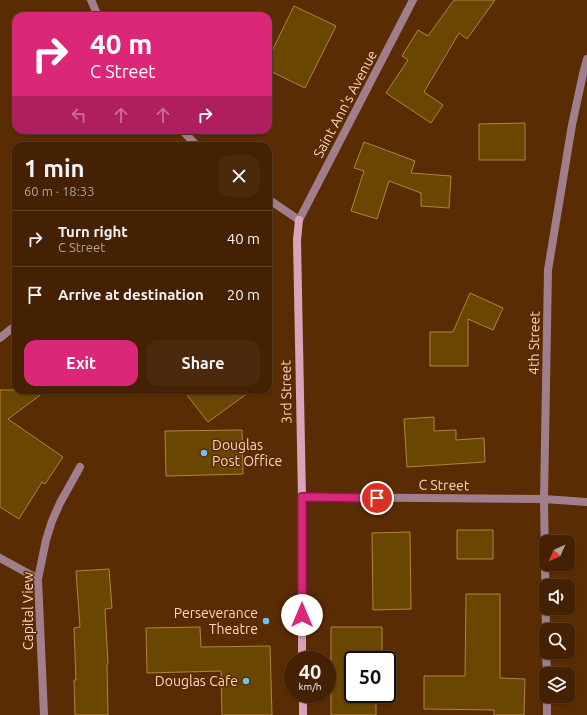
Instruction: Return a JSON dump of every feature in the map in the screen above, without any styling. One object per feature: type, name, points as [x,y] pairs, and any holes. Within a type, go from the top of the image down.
[{"type":"main road","name":"3rd Street","points":[[299,220],[297,240],[302,497],[302,651]]},
{"type":"main road","points":[[303,703],[303,715]]},
{"type":"street","points":[[92,0],[96,12]]},
{"type":"street","name":"Saint Ann's Avenue","points":[[299,220],[413,0]]},
{"type":"street","name":"4th Street","points":[[546,623],[544,499],[548,270],[572,125],[587,59]]},
{"type":"street","points":[[186,134],[193,142]]},
{"type":"street","points":[[272,202],[299,220]]},
{"type":"street","points":[[0,338],[12,328]]},
{"type":"street","name":"Capital View","points":[[44,715],[38,579],[46,540],[52,521],[80,467]]},
{"type":"street","name":"C Street","points":[[302,497],[544,499],[587,502]]},
{"type":"street","points":[[0,558],[38,579]]},
{"type":"street","points":[[547,703],[548,715]]},
{"type":"building","points":[[454,0],[495,0],[467,39],[459,33],[424,92],[443,105],[431,123],[386,93],[408,60],[402,56],[418,30],[428,36]]},
{"type":"building","points":[[294,6],[336,26],[305,88],[272,72],[272,51]]},
{"type":"building","points":[[525,123],[525,160],[479,160],[479,124]]},
{"type":"building","points":[[364,142],[415,161],[411,173],[451,176],[449,208],[421,206],[421,193],[389,181],[377,219],[351,211],[364,171],[354,168]]},
{"type":"building","points":[[470,293],[503,308],[493,330],[468,319],[468,366],[430,366],[430,332],[453,332]]},
{"type":"building","points":[[0,390],[12,390],[12,394],[42,394],[8,419],[63,457],[45,484],[42,482],[19,519],[0,507]]},
{"type":"building","points":[[186,394],[246,394],[208,422]]},
{"type":"building","points":[[434,417],[434,431],[456,430],[456,440],[484,438],[485,462],[407,467],[404,419]]},
{"type":"building","name":"Douglas Post Office","points":[[242,430],[243,474],[166,476],[165,431]]},
{"type":"building","points":[[457,530],[493,530],[493,559],[457,559]]},
{"type":"building","points":[[410,532],[411,609],[373,610],[372,533]]},
{"type":"building","points":[[109,569],[112,608],[105,609],[108,664],[108,715],[75,715],[74,680],[76,680],[74,628],[80,627],[76,571]]},
{"type":"building","points":[[466,594],[500,594],[500,678],[525,679],[524,715],[494,715],[494,710],[424,709],[424,676],[465,676]]},
{"type":"building","points":[[200,627],[201,647],[270,646],[272,715],[222,715],[221,671],[147,673],[146,628]]},
{"type":"building","points":[[331,627],[382,627],[382,651],[344,651],[344,703],[376,703],[376,715],[331,715],[331,703],[336,703],[336,651],[331,651]]},
{"type":"place","name":"Douglas Post Office","points":[[204,453]]},
{"type":"place","name":"Perseverance Theatre","points":[[266,621]]},
{"type":"place","name":"Douglas Cafe","points":[[246,681]]},
{"type":"route","points":[[302,615],[302,497],[377,498]]}]
